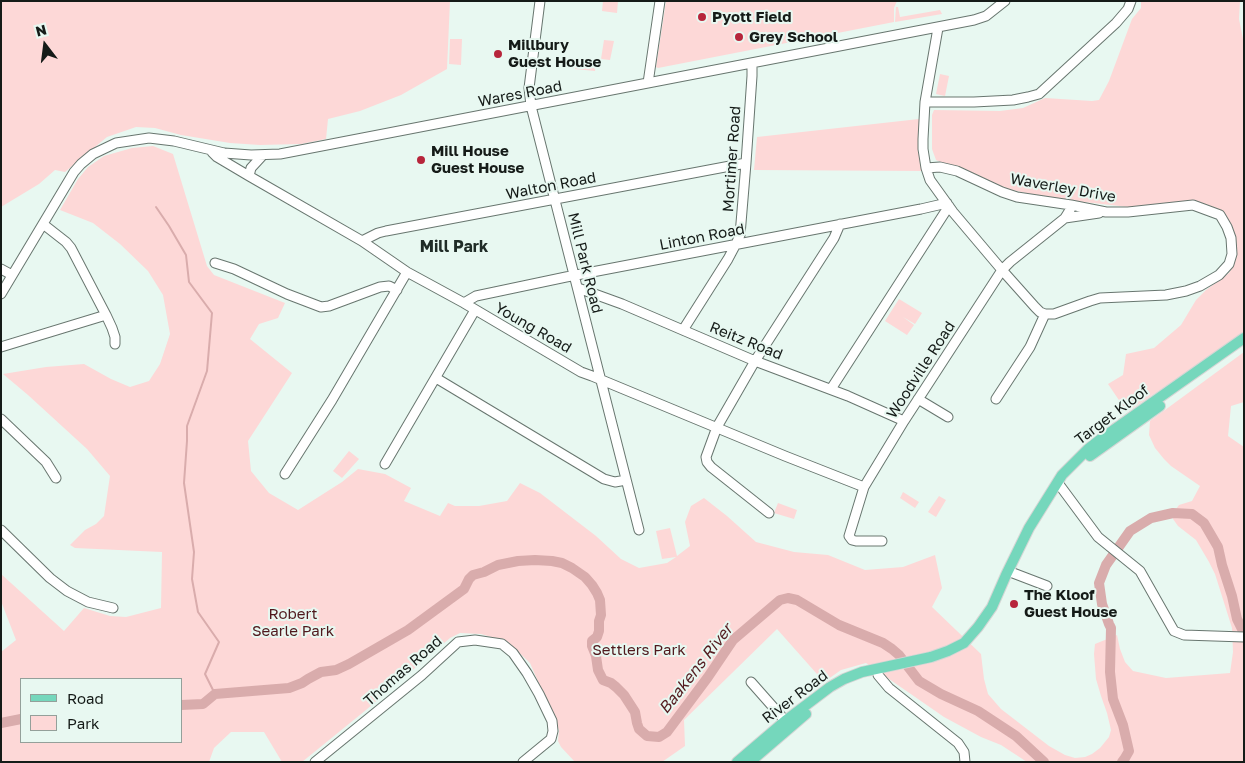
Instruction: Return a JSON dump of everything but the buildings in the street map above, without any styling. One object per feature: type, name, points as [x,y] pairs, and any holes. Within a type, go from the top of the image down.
[{"type":"main road","name":"Target Kloof","points":[[1126,425],[1244,338]]},
{"type":"main road","name":"Target Kloof","points":[[965,646],[972,644],[996,614],[1013,573],[1060,485],[1062,475],[1088,449],[1244,346]]},
{"type":"main road","name":"Target Kloof","points":[[965,646],[992,607],[1029,528],[1060,485]]},
{"type":"main road","name":"River Road","points":[[750,762],[788,724],[830,687],[844,679],[862,672],[879,673],[965,646]]},
{"type":"main road","name":"River Road","points":[[737,762],[788,724]]},
{"type":"street","name":"Mill Park Road","points":[[540,1],[529,88],[530,106],[639,530]]},
{"type":"street","points":[[648,83],[660,1]]},
{"type":"street","name":"Wares Road","points":[[1,294],[74,172],[88,157],[116,143],[149,138],[174,141],[210,150],[237,154],[263,155],[293,152],[938,28],[980,19],[1005,1]]},
{"type":"street","points":[[925,102],[1013,100],[1039,94],[1116,23],[1128,9],[1131,1]]},
{"type":"street","points":[[938,28],[925,102],[923,145],[926,168],[930,180],[1002,270],[1035,307],[1045,314],[1030,347],[996,399]]},
{"type":"street","name":"Mortimer Road","points":[[683,330],[740,235],[752,63]]},
{"type":"street","name":"Young Road","points":[[210,150],[249,176],[362,241],[407,272],[464,303],[581,372],[864,487]]},
{"type":"street","points":[[249,176],[251,168],[263,155]]},
{"type":"street","name":"Walton Road","points":[[362,241],[386,231],[746,163]]},
{"type":"street","name":"Waverley Drive","points":[[926,168],[940,167],[957,172],[1017,197],[1106,212],[1165,209],[1190,205],[1216,213],[1223,219],[1230,232],[1232,254],[1229,264],[1219,275],[1200,286],[1166,295],[1100,298],[1054,314],[1045,314]]},
{"type":"street","points":[[831,389],[948,204]]},
{"type":"street","name":"Linton Road","points":[[464,303],[483,294],[574,275],[948,204]]},
{"type":"street","points":[[1064,218],[1071,205]]},
{"type":"street","points":[[1064,218],[1106,212]]},
{"type":"street","name":"Woodville Road","points":[[882,541],[856,541],[852,540],[849,536],[864,487],[904,421],[1002,270],[1064,218]]},
{"type":"street","points":[[44,224],[71,248],[112,328],[115,337],[114,344]]},
{"type":"street","points":[[769,513],[708,464],[706,457],[717,427],[755,361],[834,238],[840,224]]},
{"type":"street","points":[[215,263],[234,269],[287,294],[321,307],[329,306],[380,287],[389,286],[397,290]]},
{"type":"street","points":[[1,269],[12,275]]},
{"type":"street","points":[[285,474],[332,400],[407,272]]},
{"type":"street","name":"Reitz Road","points":[[578,288],[622,304],[755,361],[831,389],[904,421]]},
{"type":"street","points":[[385,464],[475,310]]},
{"type":"street","points":[[1,347],[106,315]]},
{"type":"street","points":[[436,378],[604,479],[615,482],[626,480]]},
{"type":"street","points":[[918,399],[948,417]]},
{"type":"street","points":[[1,419],[46,462],[56,478]]},
{"type":"street","points":[[1060,485],[1094,531],[1108,546],[1140,571],[1174,632],[1244,637]]},
{"type":"street","points":[[1,530],[50,578],[67,591],[88,602],[113,608]]},
{"type":"street","points":[[1013,573],[1047,586]]},
{"type":"street","name":"Thomas Road","points":[[315,762],[422,676],[458,642],[475,640],[502,644],[517,657],[539,694],[552,722],[551,739],[523,762]]},
{"type":"street","points":[[879,673],[889,688],[958,744],[964,752],[964,762]]},
{"type":"street","points":[[751,682],[788,724]]},
{"type":"green space","points":[[1,1],[450,1],[447,69],[401,95],[360,111],[328,119],[326,139],[301,144],[260,145],[230,143],[181,135],[155,128],[136,127],[107,137],[65,172],[55,170],[39,184],[1,207]]},
{"type":"green space","points":[[603,1],[618,1],[617,13],[602,11]]},
{"type":"green space","name":"Grey School","points":[[666,1],[897,1],[894,8],[894,22],[658,68],[656,67]]},
{"type":"green space","points":[[1141,1],[1240,1],[1239,19],[1244,44],[1244,332],[1127,412],[1108,384],[1123,375],[1126,354],[1154,348],[1181,325],[1196,300],[1229,273],[1235,261],[1235,250],[1213,208],[1137,208],[1049,198],[1003,188],[936,160],[932,149],[932,115],[934,110],[1000,111],[1023,108],[1045,98],[1099,100],[1109,81],[1132,19],[1141,8]]},
{"type":"green space","points":[[896,7],[898,7],[900,17],[940,10],[942,14],[895,22]]},
{"type":"green space","points":[[450,39],[462,39],[461,65],[449,64]]},
{"type":"green space","points":[[604,40],[614,41],[610,60],[601,59]]},
{"type":"green space","points":[[577,60],[596,62],[595,71],[575,69]]},
{"type":"green space","points":[[940,74],[949,76],[945,96],[936,94]]},
{"type":"green space","points":[[919,119],[919,152],[923,171],[754,170],[757,137]]},
{"type":"green space","name":"Robert Searle Park","points":[[153,146],[173,154],[207,266],[214,275],[285,303],[278,318],[259,324],[250,339],[292,373],[248,441],[251,471],[269,493],[298,510],[342,482],[358,469],[385,474],[411,488],[404,501],[440,516],[448,503],[455,506],[479,506],[507,501],[520,483],[540,493],[596,536],[621,559],[639,568],[667,563],[676,557],[662,559],[656,531],[670,528],[677,556],[690,546],[685,522],[691,506],[704,498],[756,542],[794,552],[828,555],[865,570],[903,567],[935,555],[942,588],[932,607],[981,654],[988,694],[1001,709],[1049,746],[1075,758],[1085,757],[1100,748],[1109,737],[1111,730],[1096,679],[1095,644],[1117,635],[1125,662],[1133,671],[1166,678],[1230,673],[1233,652],[1232,628],[1215,574],[1196,540],[1178,526],[1173,519],[1173,513],[1179,505],[1192,501],[1200,486],[1164,459],[1155,448],[1149,435],[1150,421],[1244,352],[1244,402],[1231,406],[1228,436],[1244,447],[1244,762],[1027,762],[1001,745],[981,737],[944,717],[866,663],[841,670],[824,682],[777,629],[684,720],[685,746],[662,762],[575,762],[558,741],[559,730],[530,663],[508,642],[481,634],[460,633],[450,638],[302,762],[282,762],[264,732],[231,732],[214,748],[209,762],[1,762],[1,652],[16,640],[1,601],[1,574],[64,631],[84,608],[110,616],[126,617],[161,608],[162,552],[75,548],[70,545],[85,530],[96,524],[104,516],[110,476],[87,449],[3,374],[46,367],[84,364],[130,387],[149,381],[160,364],[170,334],[163,295],[148,271],[120,244],[93,223],[60,210],[78,179],[88,167],[104,156],[132,148]]},
{"type":"green space","points":[[899,299],[922,313],[915,324],[903,317],[914,325],[907,335],[885,321]]},
{"type":"green space","points":[[349,451],[359,459],[342,478],[333,471]]},
{"type":"green space","points":[[903,492],[919,502],[915,508],[900,498]]},
{"type":"green space","points":[[939,496],[946,500],[936,517],[928,512]]},
{"type":"green space","points":[[778,503],[797,510],[794,519],[774,513]]},
{"type":"waterway","points":[[156,207],[186,255],[189,282],[212,313],[207,371],[187,426],[184,483],[194,552],[192,579],[198,612],[219,642],[205,674],[215,694]]},
{"type":"waterway","name":"Baakens River","points":[[1122,762],[1129,751],[1123,725],[1113,699],[1110,672],[1111,628],[1102,604],[1099,583],[1106,565],[1130,531],[1151,518],[1173,513],[1192,514],[1204,523],[1218,547],[1237,619],[1244,637]]},
{"type":"waterway","name":"Baakens River","points":[[182,705],[203,704],[215,694],[289,688],[321,672],[336,670],[408,630],[464,589],[473,575],[498,565],[518,561],[552,561],[562,563],[585,577],[597,593],[600,600],[601,615],[599,631],[597,637],[592,641],[592,646],[598,670],[603,680],[611,683],[624,695],[635,712],[639,729],[647,736],[659,737],[667,732],[733,640],[780,600],[788,598],[797,600],[839,625],[883,643],[899,655],[919,681],[941,694],[978,711],[1016,736],[1044,762]]},
{"type":"waterway","name":"Baakens River","points":[[1,723],[20,719]]},
{"type":"place","name":"Pyott Field","points":[[702,17]]},
{"type":"place","name":"Grey School","points":[[739,37]]},
{"type":"place","name":"Millbury Guest House","points":[[498,54]]},
{"type":"place","name":"Mill House Guest House","points":[[421,160]]},
{"type":"place","name":"The Kloof Guest House","points":[[1014,604]]},
{"type":"district","name":"Mill Park","points":[[454,247]]},
{"type":"park label","name":"Settlers Park","points":[[639,650]]}]
